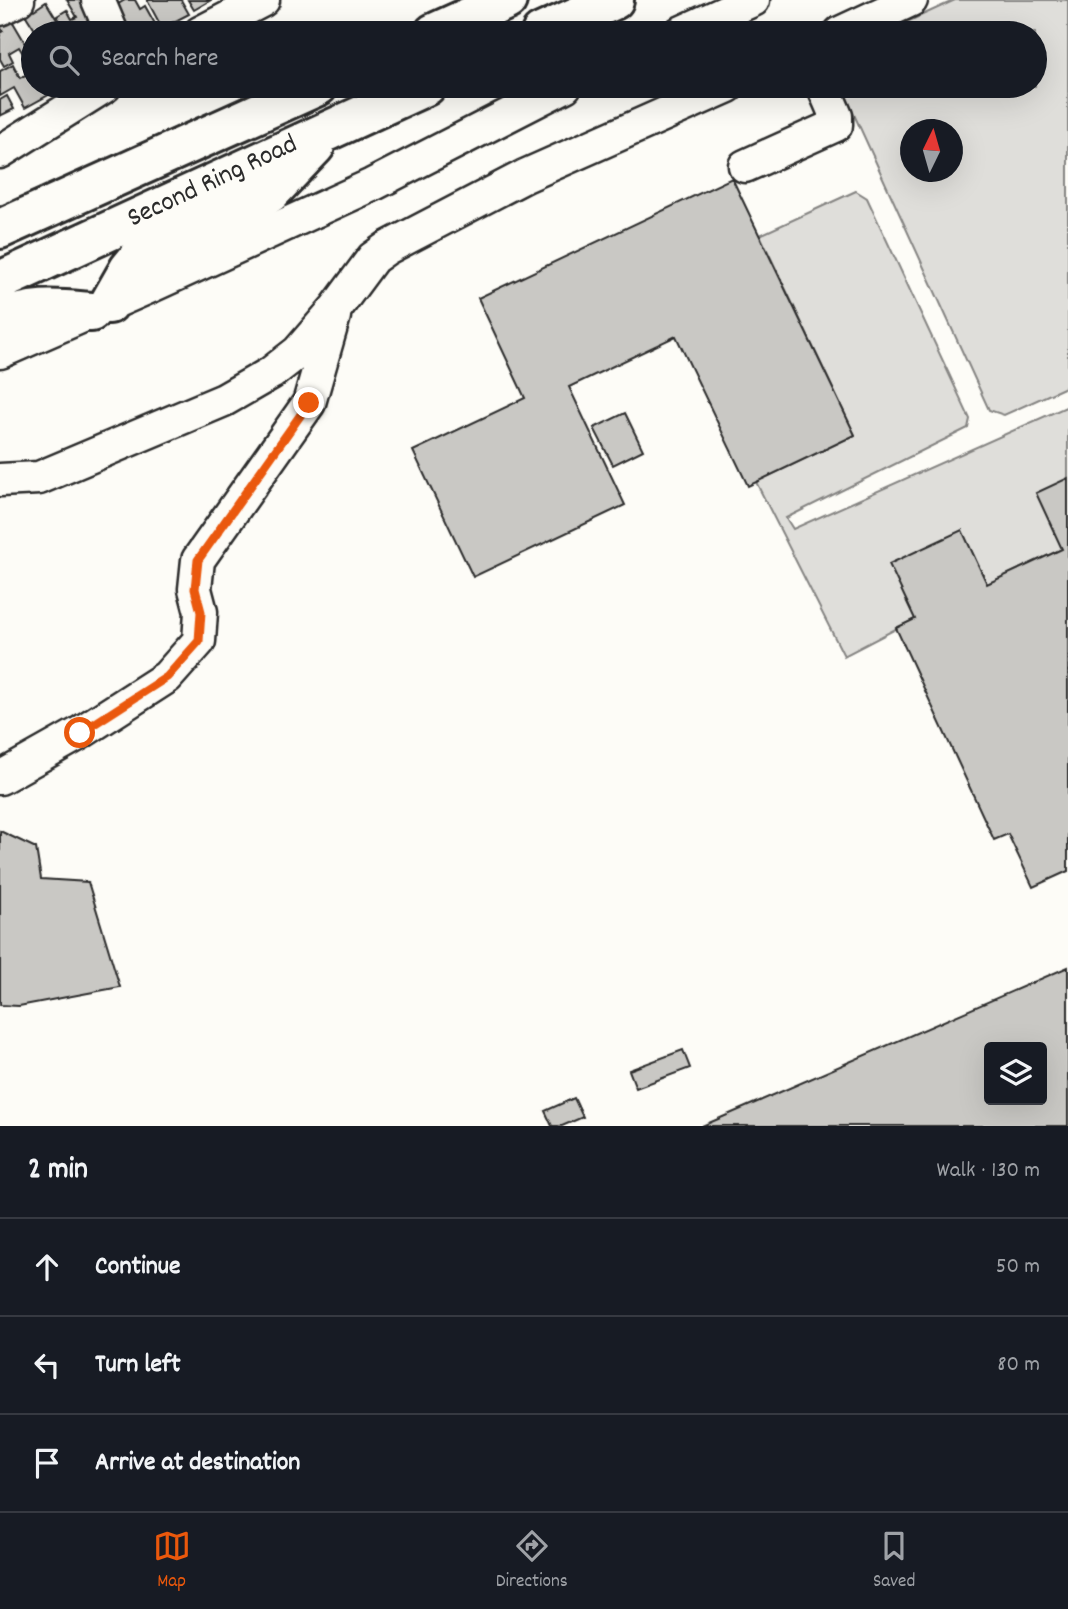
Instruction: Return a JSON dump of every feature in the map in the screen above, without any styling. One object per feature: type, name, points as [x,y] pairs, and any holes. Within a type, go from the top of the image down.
[{"type":"highway","points":[[461,21],[507,0]]},
{"type":"highway","points":[[568,21],[614,0]]},
{"type":"highway","name":"Second Ring Road","points":[[0,229],[290,98]]},
{"type":"highway","name":"Second Ring Road","points":[[0,281],[400,98]]},
{"type":"highway","points":[[0,320],[16,313],[38,309],[100,308],[138,258],[253,204],[270,193],[331,130]]},
{"type":"street","points":[[0,9],[18,0]]},
{"type":"street","points":[[97,0],[107,21]]},
{"type":"street","points":[[223,21],[263,0]]},
{"type":"street","points":[[707,21],[753,0]]},
{"type":"street","points":[[866,21],[911,0]]},
{"type":"street","points":[[0,152],[86,98]]},
{"type":"street","points":[[0,352],[372,185],[542,98]]},
{"type":"street","points":[[0,480],[38,478],[225,400],[271,373],[298,352],[336,308],[373,258],[387,248],[526,176],[701,98]]},
{"type":"street","points":[[745,166],[836,125],[836,117],[828,98]]},
{"type":"street","points":[[0,778],[80,733],[167,677],[199,641],[201,612],[195,589],[198,560],[309,403],[336,308]]},
{"type":"shaded area","points":[[955,0],[1068,0],[1068,386],[1004,415],[989,410],[846,98],[1047,98],[1047,21],[909,21]]},
{"type":"shaded area","points":[[856,191],[867,198],[970,419],[968,428],[786,518],[793,529],[1068,406],[1068,478],[1062,549],[987,584],[962,531],[915,619],[844,656],[756,482],[855,435],[760,235]]},
{"type":"building","points":[[67,0],[93,0],[97,21],[60,21],[57,16],[67,10],[72,19],[77,17]]},
{"type":"building","points":[[125,0],[135,0],[140,9],[145,6],[153,21],[115,21],[110,9]]},
{"type":"building","points":[[147,0],[181,0],[189,14],[176,21],[158,21]]},
{"type":"building","points":[[188,0],[211,0],[194,10]]},
{"type":"building","points":[[46,2],[58,21],[29,21],[21,8],[29,3],[34,10]]},
{"type":"building","points":[[7,12],[21,36],[21,50],[19,47],[9,53],[13,61],[4,66],[0,59],[0,33],[3,31],[0,27],[0,16]]},
{"type":"building","points":[[13,64],[20,78],[21,98],[43,98],[25,108],[14,88],[0,96],[0,71]]},
{"type":"building","points":[[7,96],[14,109],[0,116],[0,100]]},
{"type":"building","points":[[732,178],[855,435],[748,486],[676,336],[569,387],[625,505],[473,577],[413,451],[525,398],[478,298]]},
{"type":"building","points":[[625,413],[643,450],[613,465],[594,428]]},
{"type":"building","points":[[1068,478],[1068,871],[1033,887],[1008,834],[994,840],[896,628],[915,619],[889,564],[962,530],[987,584],[1062,549],[1036,493]]},
{"type":"building","points":[[0,831],[36,848],[41,879],[88,882],[120,987],[19,1006],[0,1005]]},
{"type":"building","points":[[1068,967],[1068,1126],[702,1126]]},
{"type":"building","points":[[683,1050],[690,1068],[636,1088],[629,1070]]},
{"type":"building","points":[[574,1098],[583,1117],[562,1126],[552,1126],[545,1111]]},
{"type":"route","points":[[80,733],[167,677],[199,641],[201,612],[195,589],[198,560],[309,403]]}]
